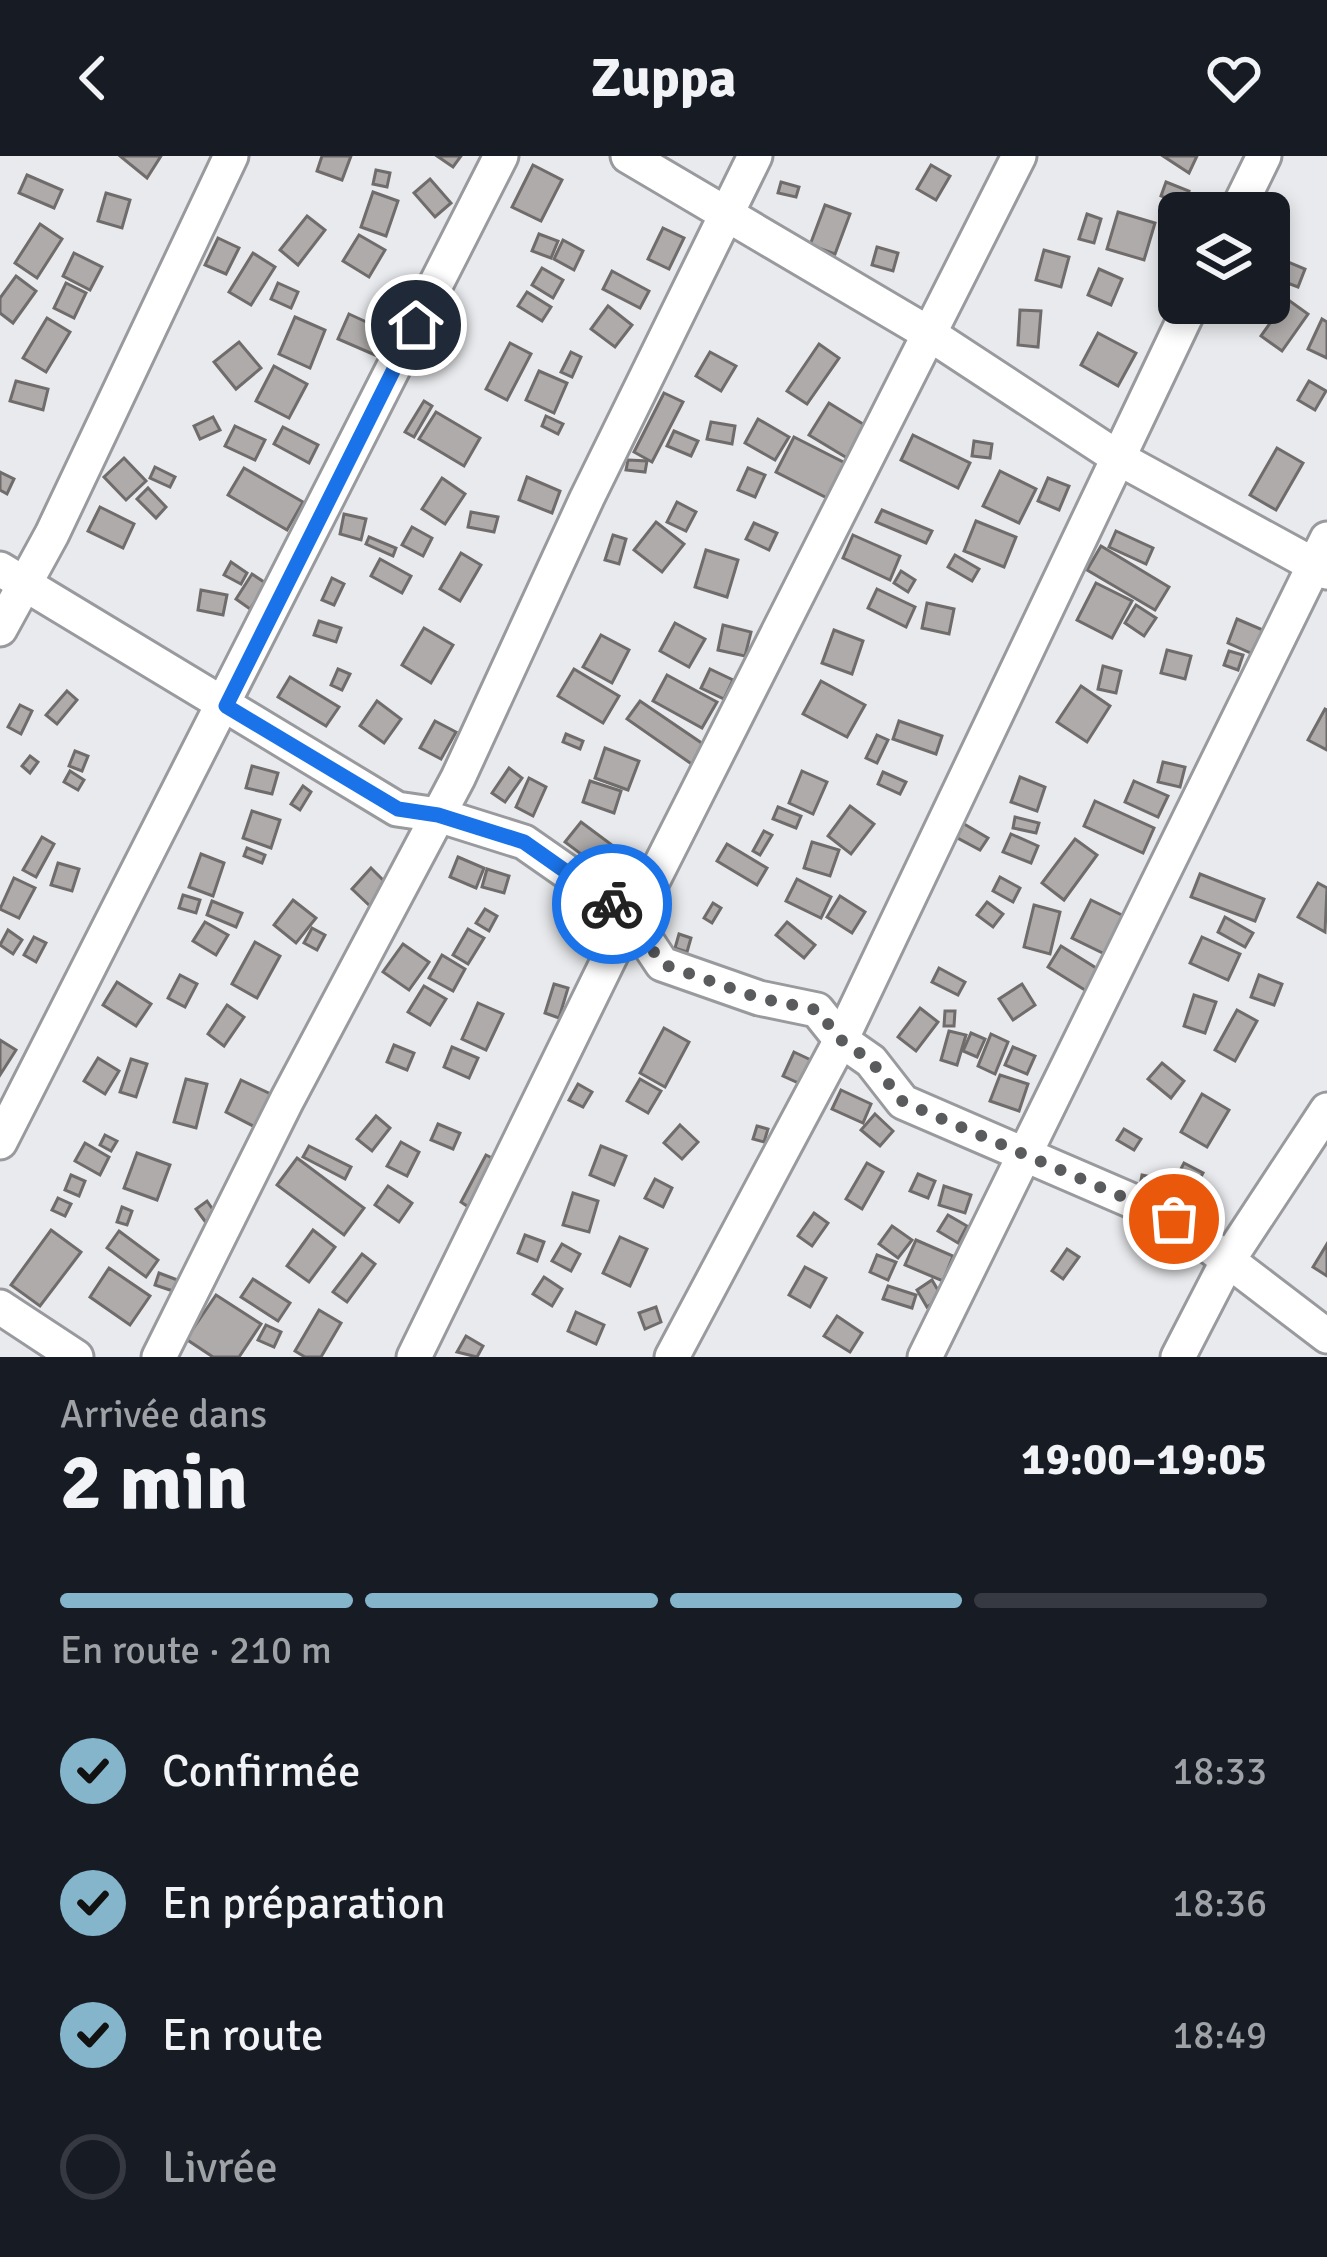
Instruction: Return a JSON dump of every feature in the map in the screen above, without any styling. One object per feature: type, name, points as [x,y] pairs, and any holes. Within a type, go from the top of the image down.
[{"type":"street","points":[[0,629],[13,576],[231,156]]},
{"type":"street","points":[[0,1142],[226,706],[501,156]]},
{"type":"street","points":[[628,156],[928,333],[1120,459],[1323,559],[926,1357]]},
{"type":"street","points":[[159,1357],[438,815],[755,156]]},
{"type":"street","points":[[414,1357],[461,1270],[630,916],[662,862],[1019,156]]},
{"type":"street","points":[[1246,192],[1264,156]]},
{"type":"street","points":[[672,1357],[841,1040],[1182,324]]},
{"type":"street","points":[[13,576],[398,809],[438,815],[524,842],[630,916],[662,964],[759,998],[817,1010],[841,1040],[871,1061],[903,1102],[1174,1219],[1327,1336]]},
{"type":"street","points":[[1178,1357],[1227,1262],[1327,1110]]},
{"type":"street","points":[[0,1306],[76,1357]]},
{"type":"building","points":[[120,156],[161,156],[147,178]]},
{"type":"building","points":[[322,156],[351,156],[342,180],[317,171]]},
{"type":"building","points":[[437,156],[461,156],[453,167]]},
{"type":"building","points":[[1163,156],[1197,156],[1189,173]]},
{"type":"building","points":[[533,165],[562,180],[541,221],[512,207]]},
{"type":"building","points":[[931,165],[950,176],[936,200],[917,189]]},
{"type":"building","points":[[376,170],[390,173],[387,187],[373,184]]},
{"type":"building","points":[[27,175],[62,190],[54,208],[19,193]]},
{"type":"building","points":[[430,179],[451,203],[435,217],[414,193]]},
{"type":"building","points":[[781,182],[799,187],[796,197],[778,193]]},
{"type":"building","points":[[1166,182],[1189,191],[1189,192],[1162,192]]},
{"type":"building","points":[[373,192],[398,201],[386,236],[361,227]]},
{"type":"building","points":[[106,193],[130,200],[122,228],[98,221]]},
{"type":"building","points":[[825,205],[850,214],[835,254],[810,245]]},
{"type":"building","points":[[1118,212],[1155,223],[1144,260],[1107,249]]},
{"type":"building","points":[[1087,214],[1101,219],[1094,243],[1079,239]]},
{"type":"building","points":[[307,216],[325,230],[298,265],[280,250]]},
{"type":"building","points":[[40,224],[62,239],[37,278],[15,263]]},
{"type":"building","points":[[663,228],[684,238],[669,269],[648,259]]},
{"type":"building","points":[[539,234],[558,241],[551,258],[532,251]]},
{"type":"building","points":[[359,235],[385,250],[369,277],[343,261]]},
{"type":"building","points":[[218,238],[239,248],[226,274],[205,265]]},
{"type":"building","points":[[563,240],[583,251],[574,270],[554,259]]},
{"type":"building","points":[[877,247],[898,253],[893,271],[872,265]]},
{"type":"building","points":[[1044,250],[1069,257],[1061,287],[1036,280]]},
{"type":"building","points":[[74,253],[102,267],[90,290],[63,276]]},
{"type":"building","points":[[253,253],[275,267],[251,305],[229,292]]},
{"type":"building","points":[[1290,263],[1305,269],[1298,287],[1290,284]]},
{"type":"building","points":[[542,268],[563,280],[553,298],[532,285]]},
{"type":"building","points":[[1099,269],[1122,279],[1111,305],[1088,295]]},
{"type":"building","points":[[612,271],[649,291],[640,308],[603,289]]},
{"type":"building","points":[[16,276],[36,291],[13,323],[0,313],[0,298]]},
{"type":"building","points":[[66,283],[86,293],[74,318],[54,308]]},
{"type":"building","points":[[278,283],[298,292],[291,308],[271,299]]},
{"type":"building","points":[[527,292],[551,307],[542,321],[518,306]]},
{"type":"building","points":[[1290,301],[1308,314],[1282,351],[1261,336],[1269,324],[1290,324]]},
{"type":"building","points":[[608,306],[632,325],[615,347],[591,329]]},
{"type":"building","points":[[1020,310],[1041,311],[1038,347],[1018,345]]},
{"type":"building","points":[[349,314],[386,331],[375,355],[338,339]]},
{"type":"building","points":[[295,317],[325,330],[310,368],[279,354]]},
{"type":"building","points":[[47,318],[70,332],[46,372],[23,358]]},
{"type":"building","points":[[1322,319],[1327,322],[1327,358],[1308,349]]},
{"type":"building","points":[[1098,333],[1136,353],[1118,386],[1081,365]]},
{"type":"building","points":[[239,342],[261,368],[236,389],[214,362]]},
{"type":"building","points":[[510,343],[531,354],[507,400],[486,389]]},
{"type":"building","points":[[819,344],[839,358],[807,404],[787,391]]},
{"type":"building","points":[[571,352],[581,357],[572,377],[561,372]]},
{"type":"building","points":[[710,352],[736,366],[721,391],[696,376]]},
{"type":"building","points":[[274,366],[307,384],[289,418],[256,401]]},
{"type":"building","points":[[539,371],[567,383],[554,413],[526,400]]},
{"type":"building","points":[[16,381],[48,389],[43,410],[10,401]]},
{"type":"building","points":[[1309,381],[1326,391],[1315,410],[1298,400]]},
{"type":"building","points":[[664,393],[683,402],[652,462],[634,452]]},
{"type":"building","points":[[424,401],[432,406],[414,437],[405,432]]},
{"type":"building","points":[[829,403],[871,429],[852,461],[809,435]]},
{"type":"building","points":[[436,412],[480,438],[464,466],[419,439]]},
{"type":"building","points":[[546,416],[563,424],[558,434],[542,426]]},
{"type":"building","points":[[213,417],[220,430],[200,439],[194,426]]},
{"type":"building","points":[[758,419],[789,437],[775,460],[745,443]]},
{"type":"building","points":[[711,422],[735,426],[732,444],[707,439]]},
{"type":"building","points":[[235,426],[265,440],[255,460],[225,446]]},
{"type":"building","points":[[283,427],[318,445],[309,463],[274,444]]},
{"type":"building","points":[[674,431],[698,441],[691,456],[667,446]]},
{"type":"building","points":[[913,435],[970,463],[958,488],[901,460]]},
{"type":"building","points":[[794,437],[849,465],[831,500],[776,472]]},
{"type":"building","points":[[974,441],[992,444],[990,458],[972,456]]},
{"type":"building","points":[[1277,448],[1303,463],[1276,510],[1250,495]]},
{"type":"building","points":[[124,458],[146,481],[126,500],[104,477]]},
{"type":"building","points":[[628,460],[647,461],[645,472],[626,470]]},
{"type":"building","points":[[155,467],[175,477],[170,487],[150,478]]},
{"type":"building","points":[[244,468],[303,502],[287,530],[228,495]]},
{"type":"building","points":[[748,468],[765,475],[755,497],[738,490]]},
{"type":"building","points":[[1000,471],[1036,489],[1019,523],[983,506]]},
{"type":"building","points":[[0,472],[14,479],[7,494],[0,490]]},
{"type":"building","points":[[527,477],[560,491],[552,513],[519,500]]},
{"type":"building","points":[[442,478],[465,494],[445,524],[422,509]]},
{"type":"building","points":[[1048,478],[1069,486],[1059,510],[1038,501]]},
{"type":"building","points":[[148,488],[166,507],[156,518],[137,499]]},
{"type":"building","points":[[677,502],[696,512],[686,531],[667,522]]},
{"type":"building","points":[[100,507],[134,524],[123,548],[88,531]]},
{"type":"building","points":[[882,510],[932,531],[926,543],[876,522]]},
{"type":"building","points":[[471,512],[498,517],[494,532],[468,527]]},
{"type":"building","points":[[344,514],[366,519],[361,540],[340,534]]},
{"type":"building","points":[[976,521],[1016,537],[1004,567],[964,551]]},
{"type":"building","points":[[656,522],[684,544],[662,572],[634,550]]},
{"type":"building","points":[[754,523],[777,533],[769,550],[746,539]]},
{"type":"building","points":[[412,527],[432,538],[423,556],[402,545]]},
{"type":"building","points":[[1116,531],[1153,548],[1146,564],[1109,547]]},
{"type":"building","points":[[613,535],[626,539],[619,564],[605,560]]},
{"type":"building","points":[[853,535],[900,556],[890,580],[843,558]]},
{"type":"building","points":[[369,537],[396,548],[393,556],[366,544]]},
{"type":"building","points":[[1101,546],[1169,587],[1155,610],[1087,570]]},
{"type":"building","points":[[706,550],[738,560],[727,597],[695,587]]},
{"type":"building","points":[[461,553],[481,565],[460,601],[440,589]]},
{"type":"building","points":[[955,555],[979,569],[972,581],[948,567]]},
{"type":"building","points":[[380,559],[411,576],[402,593],[371,576]]},
{"type":"building","points":[[231,562],[247,573],[241,584],[224,575]]},
{"type":"building","points":[[901,571],[915,580],[908,592],[894,583]]},
{"type":"building","points":[[252,574],[267,584],[250,609],[236,599]]},
{"type":"building","points":[[332,578],[344,584],[334,605],[322,600]]},
{"type":"building","points":[[1096,583],[1132,601],[1112,638],[1077,620]]},
{"type":"building","points":[[877,589],[915,607],[906,627],[868,608]]},
{"type":"building","points":[[201,590],[227,595],[223,615],[198,610]]},
{"type":"building","points":[[927,603],[954,609],[949,634],[922,628]]},
{"type":"building","points":[[1136,605],[1156,618],[1144,636],[1125,623]]},
{"type":"building","points":[[1237,619],[1263,630],[1253,654],[1228,643]]},
{"type":"building","points":[[319,621],[341,628],[336,642],[314,635]]},
{"type":"building","points":[[675,623],[705,639],[689,667],[660,651]]},
{"type":"building","points":[[723,625],[751,632],[745,656],[718,650]]},
{"type":"building","points":[[424,628],[453,645],[431,683],[402,665]]},
{"type":"building","points":[[834,630],[863,641],[852,674],[822,663]]},
{"type":"building","points":[[601,635],[629,650],[612,683],[583,667]]},
{"type":"building","points":[[1167,650],[1191,656],[1185,679],[1161,673]]},
{"type":"building","points":[[1229,651],[1243,655],[1238,670],[1224,665]]},
{"type":"building","points":[[1103,666],[1121,671],[1116,693],[1098,689]]},
{"type":"building","points":[[338,669],[350,674],[342,690],[331,685]]},
{"type":"building","points":[[574,669],[619,696],[603,723],[558,696]]},
{"type":"building","points":[[710,669],[733,680],[724,699],[701,688]]},
{"type":"building","points":[[667,675],[717,702],[702,728],[653,701]]},
{"type":"building","points":[[290,677],[339,707],[326,726],[278,697]]},
{"type":"building","points":[[821,681],[865,705],[847,737],[803,714]]},
{"type":"building","points":[[1081,686],[1110,706],[1087,742],[1057,722]]},
{"type":"building","points":[[67,691],[77,700],[57,724],[46,715]]},
{"type":"building","points":[[377,701],[401,719],[384,743],[360,726]]},
{"type":"building","points":[[640,701],[706,746],[693,765],[627,719]]},
{"type":"building","points":[[20,705],[32,711],[21,734],[8,727]]},
{"type":"building","points":[[1327,710],[1327,750],[1308,740]]},
{"type":"building","points":[[435,721],[456,732],[441,759],[420,748]]},
{"type":"building","points":[[899,721],[942,736],[936,754],[893,739]]},
{"type":"building","points":[[566,734],[583,741],[580,749],[563,742]]},
{"type":"building","points":[[877,735],[888,740],[877,763],[866,758]]},
{"type":"building","points":[[605,748],[639,761],[628,790],[595,778]]},
{"type":"building","points":[[75,751],[88,756],[82,771],[69,766]]},
{"type":"building","points":[[30,756],[38,762],[30,773],[22,766]]},
{"type":"building","points":[[1163,762],[1185,767],[1180,787],[1158,782]]},
{"type":"building","points":[[252,766],[278,773],[272,794],[246,788]]},
{"type":"building","points":[[509,768],[522,778],[505,802],[492,793]]},
{"type":"building","points":[[70,771],[84,780],[78,790],[64,782]]},
{"type":"building","points":[[802,771],[827,782],[813,814],[789,803]]},
{"type":"building","points":[[883,772],[906,782],[900,794],[878,784]]},
{"type":"building","points":[[1020,777],[1045,787],[1037,811],[1011,802]]},
{"type":"building","points":[[529,778],[546,787],[533,816],[516,807]]},
{"type":"building","points":[[590,781],[621,791],[614,813],[583,802]]},
{"type":"building","points":[[1134,781],[1168,796],[1158,817],[1125,802]]},
{"type":"building","points":[[303,786],[311,792],[300,810],[291,804]]},
{"type":"building","points":[[1095,801],[1154,828],[1143,853],[1084,826]]},
{"type":"building","points":[[850,806],[874,824],[851,854],[828,836]]},
{"type":"building","points":[[778,807],[801,816],[796,828],[773,819]]},
{"type":"building","points":[[252,811],[280,820],[271,848],[243,838]]},
{"type":"building","points":[[1015,817],[1039,823],[1036,833],[1013,828]]},
{"type":"building","points":[[959,821],[988,838],[980,850],[952,835]]},
{"type":"building","points":[[581,822],[620,851],[605,872],[565,842]]},
{"type":"building","points":[[764,831],[772,835],[760,855],[753,851]]},
{"type":"building","points":[[1011,834],[1038,846],[1031,863],[1003,852]]},
{"type":"building","points":[[42,837],[54,844],[36,877],[23,870]]},
{"type":"building","points":[[1075,839],[1097,855],[1064,900],[1042,883]]},
{"type":"building","points":[[812,842],[839,850],[830,876],[804,868]]},
{"type":"building","points":[[727,844],[767,868],[757,885],[717,861]]},
{"type":"building","points":[[247,848],[265,855],[262,863],[244,856]]},
{"type":"building","points":[[201,854],[224,863],[213,896],[189,887]]},
{"type":"building","points":[[458,857],[484,868],[476,888],[450,877]]},
{"type":"building","points":[[58,863],[79,869],[72,891],[51,885]]},
{"type":"building","points":[[371,868],[391,888],[372,908],[352,889]]},
{"type":"building","points":[[487,869],[509,876],[504,893],[482,887]]},
{"type":"building","points":[[1200,874],[1264,899],[1255,921],[1191,897]]},
{"type":"building","points":[[1000,877],[1020,888],[1013,902],[993,891]]},
{"type":"building","points":[[14,878],[35,888],[19,918],[0,909]]},
{"type":"building","points":[[797,879],[831,897],[821,918],[786,901]]},
{"type":"building","points":[[1318,883],[1327,888],[1325,932],[1298,917]]},
{"type":"building","points":[[183,895],[200,900],[196,913],[179,908]]},
{"type":"building","points":[[840,896],[865,912],[852,933],[827,917]]},
{"type":"building","points":[[293,900],[316,918],[296,943],[274,925]]},
{"type":"building","points":[[1091,900],[1134,921],[1115,959],[1072,938]]},
{"type":"building","points":[[212,901],[242,913],[236,927],[207,915]]},
{"type":"building","points":[[987,902],[1003,914],[993,927],[977,915]]},
{"type":"building","points":[[713,903],[721,908],[712,923],[704,918]]},
{"type":"building","points":[[1034,905],[1060,912],[1050,954],[1024,947]]},
{"type":"building","points":[[485,909],[497,916],[489,931],[476,923]]},
{"type":"building","points":[[1225,917],[1253,933],[1245,947],[1218,932]]},
{"type":"building","points":[[205,922],[228,935],[216,955],[193,941]]},
{"type":"building","points":[[787,922],[815,945],[804,958],[776,935]]},
{"type":"building","points":[[312,928],[325,935],[317,950],[304,943]]},
{"type":"building","points":[[468,929],[484,938],[468,964],[453,955]]},
{"type":"building","points":[[8,930],[22,940],[13,954],[0,945]]},
{"type":"building","points":[[679,934],[691,938],[687,952],[675,948]]},
{"type":"building","points":[[34,937],[46,943],[36,962],[24,955]]},
{"type":"building","points":[[1202,937],[1240,954],[1228,980],[1190,963]]},
{"type":"building","points":[[255,942],[280,956],[257,998],[232,984]]},
{"type":"building","points":[[403,944],[429,962],[409,990],[383,972]]},
{"type":"building","points":[[1061,946],[1109,976],[1096,997],[1048,967]]},
{"type":"building","points":[[442,955],[465,969],[453,991],[429,978]]},
{"type":"building","points":[[939,968],[965,982],[958,995],[932,982]]},
{"type":"building","points":[[180,975],[197,984],[185,1007],[168,998]]},
{"type":"building","points":[[1259,975],[1282,984],[1274,1005],[1251,997]]},
{"type":"building","points":[[117,982],[151,1004],[136,1026],[103,1005]]},
{"type":"building","points":[[554,984],[568,988],[559,1018],[545,1013]]},
{"type":"building","points":[[1022,984],[1035,1005],[1013,1020],[999,999]]},
{"type":"building","points":[[424,986],[446,999],[430,1025],[408,1012]]},
{"type":"building","points":[[1194,995],[1216,1002],[1205,1033],[1184,1026]]},
{"type":"building","points":[[478,1003],[503,1014],[486,1050],[462,1039]]},
{"type":"building","points":[[227,1005],[244,1017],[224,1046],[208,1034]]},
{"type":"building","points":[[920,1008],[938,1022],[916,1051],[898,1037]]},
{"type":"building","points":[[1237,1010],[1257,1021],[1235,1061],[1215,1050]]},
{"type":"building","points":[[945,1011],[955,1011],[954,1026],[944,1026]]},
{"type":"building","points":[[664,1028],[689,1042],[665,1087],[640,1073]]},
{"type":"building","points":[[949,1031],[966,1035],[957,1065],[941,1060]]},
{"type":"building","points":[[971,1033],[985,1039],[977,1057],[963,1051]]},
{"type":"building","points":[[991,1034],[1008,1042],[995,1074],[978,1066]]},
{"type":"building","points":[[0,1040],[16,1050],[0,1075]]},
{"type":"building","points":[[394,1045],[414,1053],[407,1070],[387,1062]]},
{"type":"building","points":[[452,1047],[478,1058],[469,1078],[444,1067]]},
{"type":"building","points":[[1013,1047],[1035,1056],[1027,1074],[1005,1065]]},
{"type":"building","points":[[794,1052],[813,1061],[803,1085],[783,1076]]},
{"type":"building","points":[[98,1058],[119,1071],[105,1094],[84,1081]]},
{"type":"building","points":[[131,1059],[147,1064],[136,1097],[120,1092]]},
{"type":"building","points":[[1162,1063],[1184,1081],[1171,1098],[1148,1079]]},
{"type":"building","points":[[1000,1075],[1028,1084],[1019,1111],[990,1101]]},
{"type":"building","points":[[186,1079],[207,1084],[196,1128],[174,1122]]},
{"type":"building","points":[[640,1079],[661,1091],[648,1113],[627,1101]]},
{"type":"building","points":[[241,1080],[275,1096],[259,1129],[226,1112]]},
{"type":"building","points":[[578,1084],[592,1092],[583,1107],[569,1100]]},
{"type":"building","points":[[841,1090],[871,1104],[863,1123],[832,1109]]},
{"type":"building","points":[[1202,1094],[1229,1110],[1207,1147],[1181,1132]]},
{"type":"building","points":[[875,1114],[893,1131],[880,1146],[861,1130]]},
{"type":"building","points":[[376,1116],[390,1128],[372,1151],[357,1139]]},
{"type":"building","points":[[438,1124],[460,1133],[453,1149],[431,1140]]},
{"type":"building","points":[[680,1125],[698,1142],[682,1159],[664,1143]]},
{"type":"building","points":[[757,1126],[768,1129],[764,1142],[753,1139]]},
{"type":"building","points":[[1124,1129],[1141,1139],[1134,1150],[1117,1140]]},
{"type":"building","points":[[105,1135],[117,1141],[111,1151],[100,1145]]},
{"type":"building","points":[[401,1142],[419,1152],[407,1176],[387,1166]]},
{"type":"building","points":[[85,1143],[109,1157],[100,1175],[75,1161]]},
{"type":"building","points":[[309,1146],[351,1167],[345,1179],[303,1157]]},
{"type":"building","points":[[601,1146],[626,1156],[614,1185],[590,1175]]},
{"type":"building","points":[[137,1153],[170,1165],[157,1200],[124,1188]]},
{"type":"building","points":[[486,1155],[496,1160],[470,1208],[461,1202]]},
{"type":"building","points":[[297,1158],[364,1208],[344,1235],[277,1185]]},
{"type":"building","points":[[867,1163],[883,1172],[862,1209],[846,1199]]},
{"type":"building","points":[[1184,1163],[1203,1173],[1192,1194],[1173,1184]]},
{"type":"building","points":[[918,1174],[935,1181],[928,1198],[910,1191]]},
{"type":"building","points":[[71,1175],[85,1181],[79,1196],[65,1190]]},
{"type":"building","points":[[1142,1175],[1161,1179],[1158,1194],[1139,1191]]},
{"type":"building","points":[[655,1179],[672,1188],[663,1207],[645,1198]]},
{"type":"building","points":[[388,1186],[412,1203],[399,1222],[375,1205]]},
{"type":"building","points":[[944,1186],[971,1195],[965,1213],[939,1205]]},
{"type":"building","points":[[573,1193],[598,1201],[589,1232],[563,1225]]},
{"type":"building","points":[[58,1198],[71,1204],[65,1216],[52,1210]]},
{"type":"building","points":[[207,1201],[220,1220],[210,1228],[196,1209]]},
{"type":"building","points":[[122,1207],[132,1211],[127,1225],[117,1222]]},
{"type":"building","points":[[814,1213],[828,1223],[812,1246],[798,1236]]},
{"type":"building","points":[[948,1215],[967,1226],[958,1243],[938,1231]]},
{"type":"building","points":[[892,1226],[912,1240],[898,1258],[879,1244]]},
{"type":"building","points":[[51,1230],[81,1252],[40,1306],[11,1285]]},
{"type":"building","points":[[313,1230],[335,1247],[309,1282],[287,1266]]},
{"type":"building","points":[[119,1231],[158,1260],[146,1277],[107,1248]]},
{"type":"building","points":[[525,1235],[544,1242],[537,1261],[518,1253]]},
{"type":"building","points":[[620,1237],[647,1249],[630,1286],[603,1273]]},
{"type":"building","points":[[916,1240],[953,1256],[943,1281],[905,1265]]},
{"type":"building","points":[[562,1244],[580,1254],[571,1271],[552,1261]]},
{"type":"building","points":[[1327,1244],[1327,1276],[1313,1267]]},
{"type":"building","points":[[1067,1249],[1079,1257],[1063,1279],[1052,1271]]},
{"type":"building","points":[[362,1254],[375,1264],[347,1302],[333,1292]]},
{"type":"building","points":[[877,1255],[896,1262],[888,1280],[870,1272]]},
{"type":"building","points":[[805,1267],[826,1278],[810,1307],[789,1295]]},
{"type":"building","points":[[109,1268],[150,1296],[130,1325],[90,1297]]},
{"type":"building","points":[[159,1273],[180,1281],[176,1292],[155,1285]]},
{"type":"building","points":[[544,1277],[562,1289],[552,1306],[533,1294]]},
{"type":"building","points":[[253,1279],[290,1303],[278,1321],[241,1297]]},
{"type":"building","points":[[932,1280],[942,1297],[927,1307],[917,1290]]},
{"type":"building","points":[[888,1286],[916,1295],[912,1308],[883,1299]]},
{"type":"building","points":[[216,1295],[261,1324],[239,1357],[213,1357],[186,1339]]},
{"type":"building","points":[[656,1307],[661,1322],[645,1329],[639,1313]]},
{"type":"building","points":[[319,1310],[341,1323],[321,1357],[305,1357],[295,1351]]},
{"type":"building","points":[[576,1312],[604,1325],[596,1344],[568,1331]]},
{"type":"building","points":[[837,1316],[862,1333],[850,1352],[824,1336]]},
{"type":"building","points":[[266,1325],[281,1332],[274,1347],[258,1340]]},
{"type":"building","points":[[466,1336],[483,1346],[477,1357],[457,1352]]},
{"type":"way so far","points":[[612,904],[630,916],[662,964],[759,998],[817,1010],[841,1040],[871,1061],[903,1102],[1174,1219]]},
{"type":"route","points":[[416,325],[226,706],[398,809],[438,815],[524,842],[612,904]]}]
